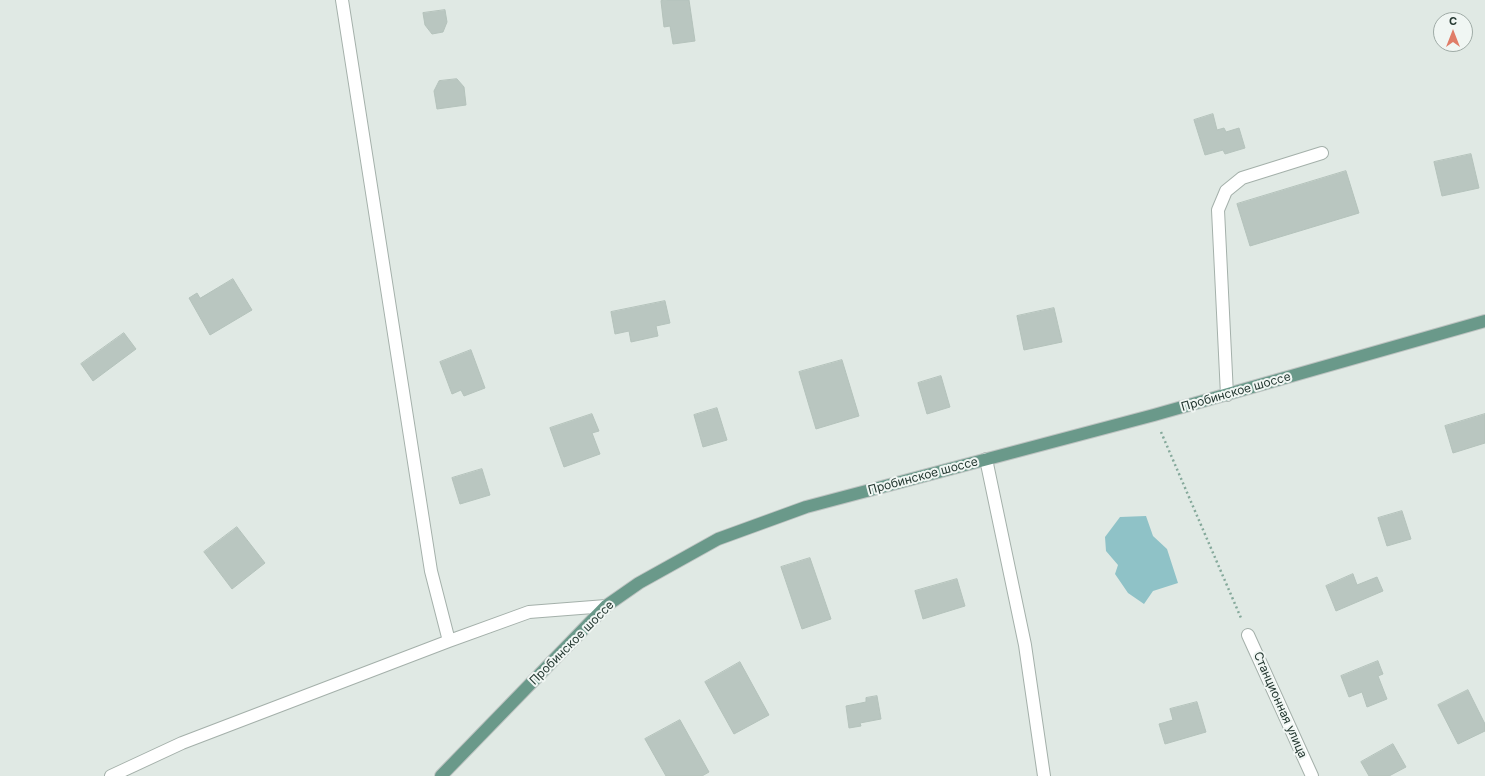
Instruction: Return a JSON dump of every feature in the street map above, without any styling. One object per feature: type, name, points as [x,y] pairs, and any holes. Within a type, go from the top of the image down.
[{"type":"main road","name":"Пробинское шоссе","points":[[441,776],[606,606],[639,583],[718,538],[806,507],[1227,395],[1485,321]]},
{"type":"street","points":[[342,0],[431,571],[449,641]]},
{"type":"street","points":[[1227,395],[1218,210],[1226,191],[1242,178],[1322,153]]},
{"type":"street","points":[[986,459],[1026,645],[1044,776]]},
{"type":"street","points":[[112,776],[182,743],[529,612],[606,606]]},
{"type":"street","name":"Станционная улица","points":[[1248,635],[1312,776]]},
{"type":"path","points":[[1164,438],[1248,635]]},
{"type":"water","points":[[1146,516],[1153,536],[1167,549],[1178,583],[1153,591],[1144,604],[1128,593],[1115,574],[1118,565],[1106,551],[1105,537],[1120,517]]},
{"type":"building","points":[[689,0],[695,41],[673,44],[670,26],[664,27],[661,1]]},
{"type":"building","points":[[445,10],[447,22],[443,32],[432,34],[425,25],[423,13]]},
{"type":"building","points":[[457,79],[464,87],[466,105],[437,109],[434,91],[439,81]]},
{"type":"building","points":[[1213,114],[1217,130],[1224,128],[1226,132],[1239,128],[1245,148],[1225,154],[1223,150],[1205,155],[1194,120]]},
{"type":"building","points":[[1471,154],[1479,188],[1442,196],[1434,162]]},
{"type":"building","points":[[1346,171],[1359,213],[1250,246],[1237,204]]},
{"type":"building","points":[[233,279],[252,310],[210,335],[189,298],[197,293],[200,298]]},
{"type":"building","points":[[665,301],[670,323],[656,326],[658,336],[631,342],[629,331],[615,334],[611,312]]},
{"type":"building","points":[[1054,308],[1062,342],[1024,350],[1017,316]]},
{"type":"building","points":[[124,333],[136,349],[93,381],[81,364]]},
{"type":"building","points":[[471,350],[485,388],[464,396],[461,390],[452,394],[440,362]]},
{"type":"building","points":[[842,360],[859,416],[816,429],[799,372]]},
{"type":"building","points":[[941,376],[950,407],[927,414],[918,383]]},
{"type":"building","points":[[717,408],[727,440],[703,447],[694,415]]},
{"type":"building","points":[[592,414],[599,431],[592,433],[600,454],[564,467],[550,428]]},
{"type":"building","points":[[1485,414],[1485,443],[1453,453],[1445,426]]},
{"type":"building","points":[[482,469],[490,495],[460,504],[452,478]]},
{"type":"building","points":[[1402,511],[1411,539],[1387,546],[1378,518]]},
{"type":"building","points":[[237,527],[265,563],[232,589],[204,552]]},
{"type":"building","points":[[810,558],[831,619],[802,629],[781,567]]},
{"type":"building","points":[[1353,574],[1357,585],[1377,577],[1383,591],[1336,611],[1326,586]]},
{"type":"building","points":[[957,579],[965,606],[923,619],[915,591]]},
{"type":"building","points":[[1378,661],[1383,674],[1378,676],[1387,699],[1367,707],[1362,692],[1349,697],[1341,676]]},
{"type":"building","points":[[740,662],[769,715],[734,734],[705,682]]},
{"type":"building","points":[[1468,690],[1485,724],[1485,731],[1458,744],[1438,705]]},
{"type":"building","points":[[877,696],[881,719],[860,723],[861,726],[849,728],[846,706],[866,702],[866,698]]},
{"type":"building","points":[[1197,702],[1206,732],[1165,744],[1159,724],[1173,720],[1170,709]]},
{"type":"building","points":[[680,720],[709,772],[702,776],[666,776],[645,739]]},
{"type":"building","points":[[1393,744],[1406,767],[1389,776],[1369,776],[1361,762]]}]
